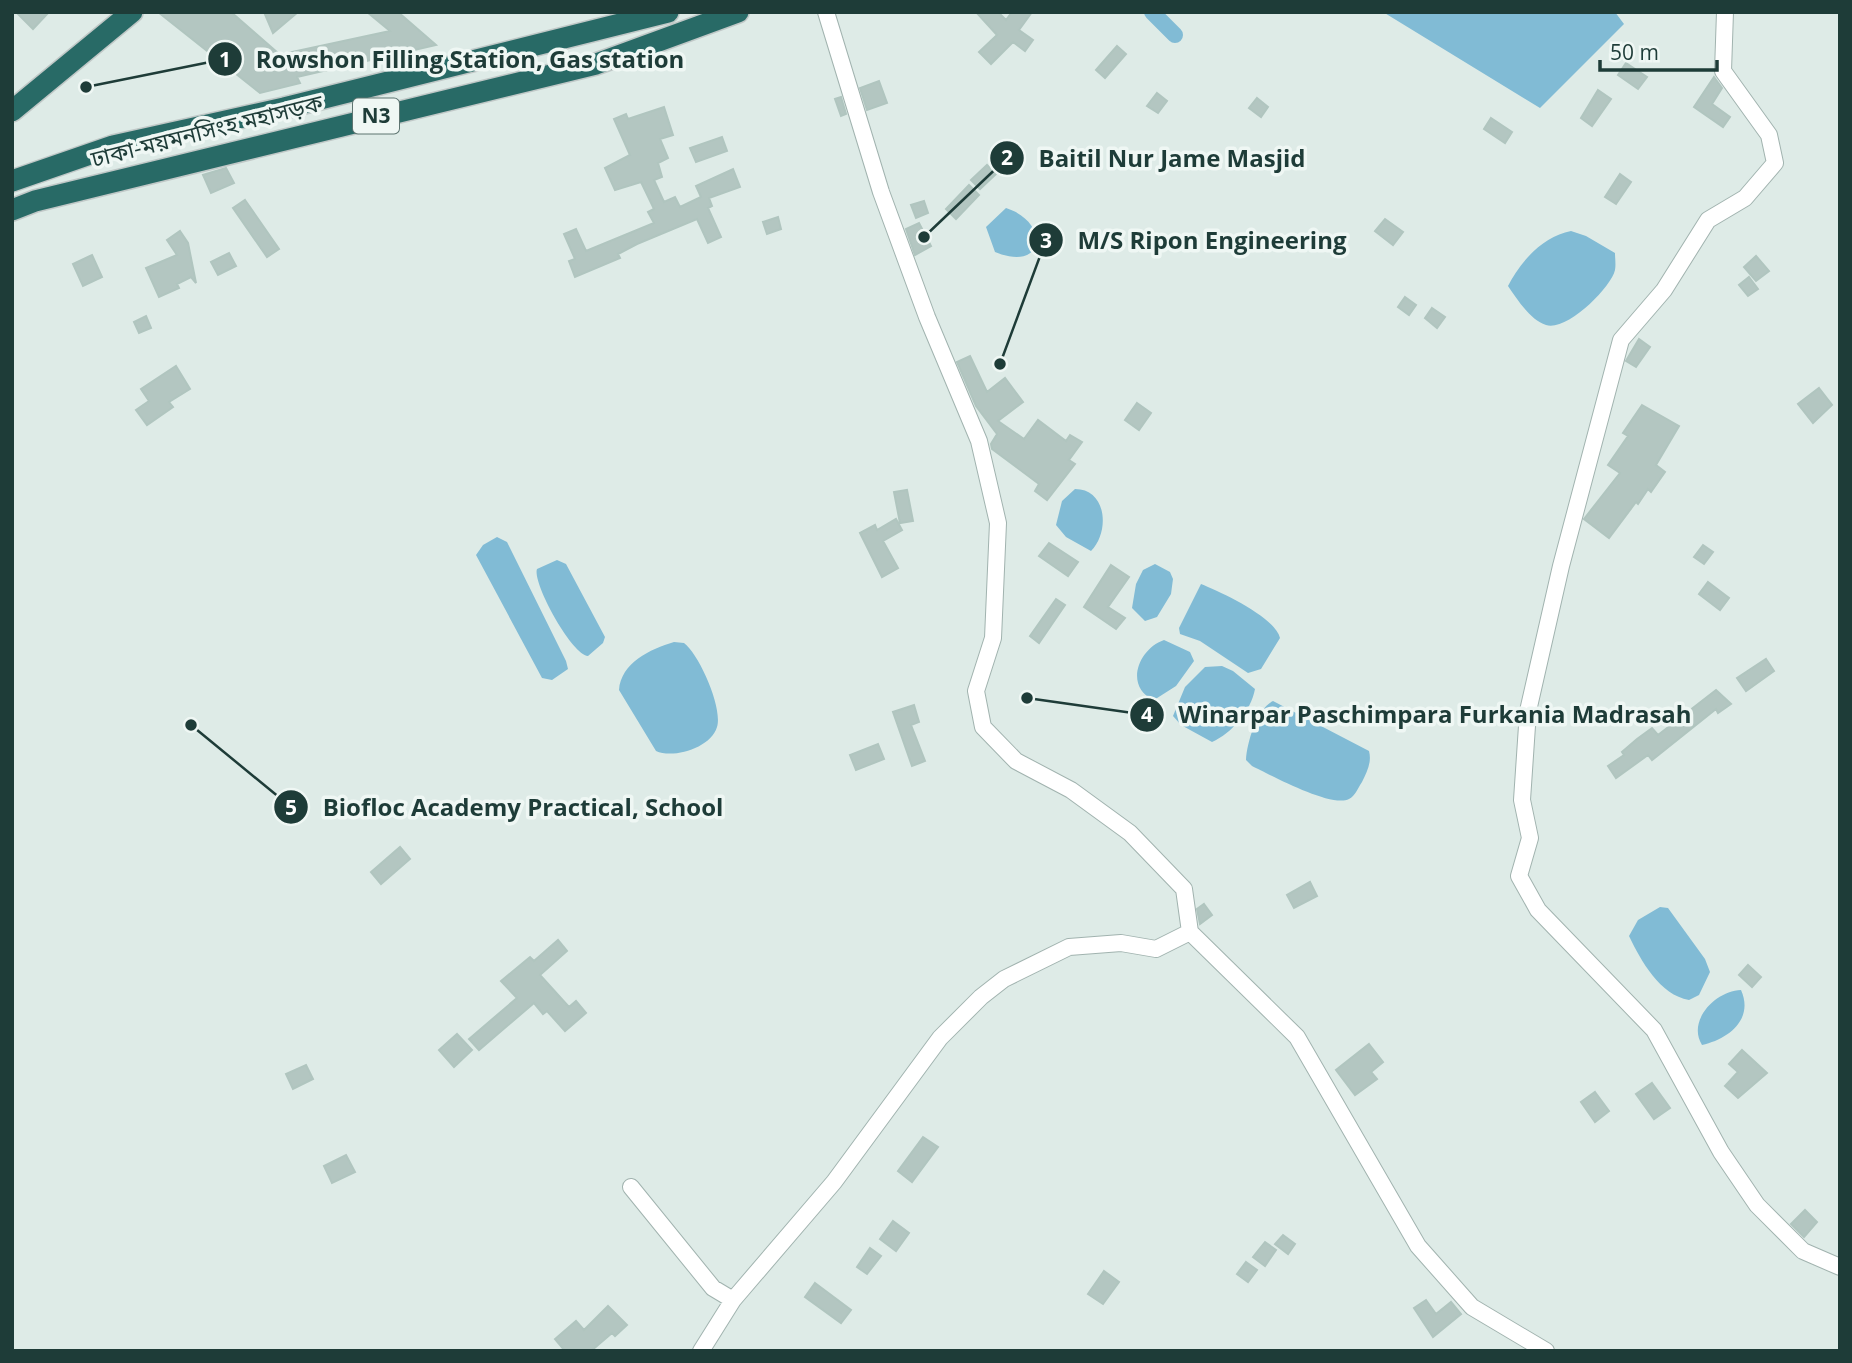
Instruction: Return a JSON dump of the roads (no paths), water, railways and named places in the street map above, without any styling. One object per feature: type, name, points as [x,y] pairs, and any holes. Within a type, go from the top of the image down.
[{"type":"highway","points":[[12,111],[132,12]]},
{"type":"highway","name":"ঢাকা-ময়মনসিংহ মহাসড়ক","points":[[12,181],[113,146],[284,108],[668,12]]},
{"type":"highway","name":"ঢাকা-ময়মনসিংহ মহাসড়ক","points":[[12,210],[48,197],[596,64],[738,12]]},
{"type":"street","points":[[826,12],[881,192],[927,317],[979,441],[995,509],[998,523],[993,638],[976,691],[983,727],[1016,761],[1071,790],[1130,833],[1184,889],[1190,932],[1297,1037],[1418,1246],[1472,1307],[1546,1351]]},
{"type":"street","points":[[1725,12],[1723,71],[1769,135],[1775,163],[1745,198],[1708,220],[1664,290],[1621,340],[1561,566],[1528,711],[1522,800],[1531,838],[1519,876],[1538,910],[1654,1030],[1721,1152],[1757,1205],[1803,1251],[1840,1267]]},
{"type":"street","points":[[701,1351],[733,1300],[834,1182],[940,1038],[997,985],[1069,947],[1121,943],[1156,949],[1190,932]]},
{"type":"street","points":[[631,1187],[713,1288],[733,1300]]},
{"type":"water","points":[[1383,12],[1615,12],[1624,24],[1540,108]]},
{"type":"water","points":[[1006,208],[1020,215],[1030,224],[1035,234],[1036,243],[1032,251],[1024,256],[1012,257],[995,252],[986,227]]},
{"type":"water","points":[[1571,231],[1586,236],[1615,253],[1615,270],[1597,297],[1576,315],[1565,322],[1546,325],[1529,314],[1508,286],[1519,268],[1542,244]]},
{"type":"water","points":[[1075,489],[1094,496],[1102,513],[1101,533],[1091,551],[1066,537],[1056,525],[1062,501]]},
{"type":"water","points":[[497,537],[507,542],[566,661],[568,669],[552,680],[542,678],[476,555],[483,545]]},
{"type":"water","points":[[557,560],[566,564],[605,637],[603,643],[588,656],[572,643],[563,631],[540,588],[537,569]]},
{"type":"water","points":[[1155,564],[1170,572],[1173,579],[1171,594],[1157,617],[1145,621],[1132,608],[1136,584],[1143,570]]},
{"type":"water","points":[[1201,584],[1246,606],[1276,630],[1280,638],[1261,669],[1248,673],[1200,641],[1180,634],[1179,628]]},
{"type":"water","points":[[1164,640],[1190,652],[1194,661],[1176,686],[1154,700],[1139,686],[1138,668],[1147,651]]},
{"type":"water","points":[[674,642],[684,643],[703,669],[718,718],[717,727],[707,741],[691,750],[672,754],[656,751],[619,690],[625,672],[638,658]]},
{"type":"water","points":[[1222,666],[1233,671],[1255,689],[1240,720],[1227,733],[1212,742],[1181,725],[1173,716],[1185,687],[1205,667]]},
{"type":"water","points":[[1273,701],[1369,751],[1367,771],[1351,798],[1340,801],[1315,795],[1252,766],[1246,760],[1254,727],[1262,711]]},
{"type":"water","points":[[1660,907],[1668,908],[1705,959],[1710,972],[1699,995],[1689,1000],[1679,997],[1660,984],[1639,956],[1629,936],[1638,920]]},
{"type":"water","points":[[1741,990],[1744,1010],[1741,1019],[1730,1033],[1702,1045],[1698,1026],[1706,1009],[1722,996]]},
{"type":"waterway","points":[[1152,12],[1175,35]]},
{"type":"place","name":"Rowshon Filling Station, Gas station","points":[[86,87]]},
{"type":"place","name":"Baitil Nur Jame Masjid","points":[[924,237]]},
{"type":"place","name":"M/S Ripon Engineering","points":[[1000,364]]},
{"type":"place","name":"Winarpar Paschimpara Furkania Madrasah","points":[[1027,698]]},
{"type":"place","name":"Biofloc Academy Practical, School","points":[[191,725]]}]
